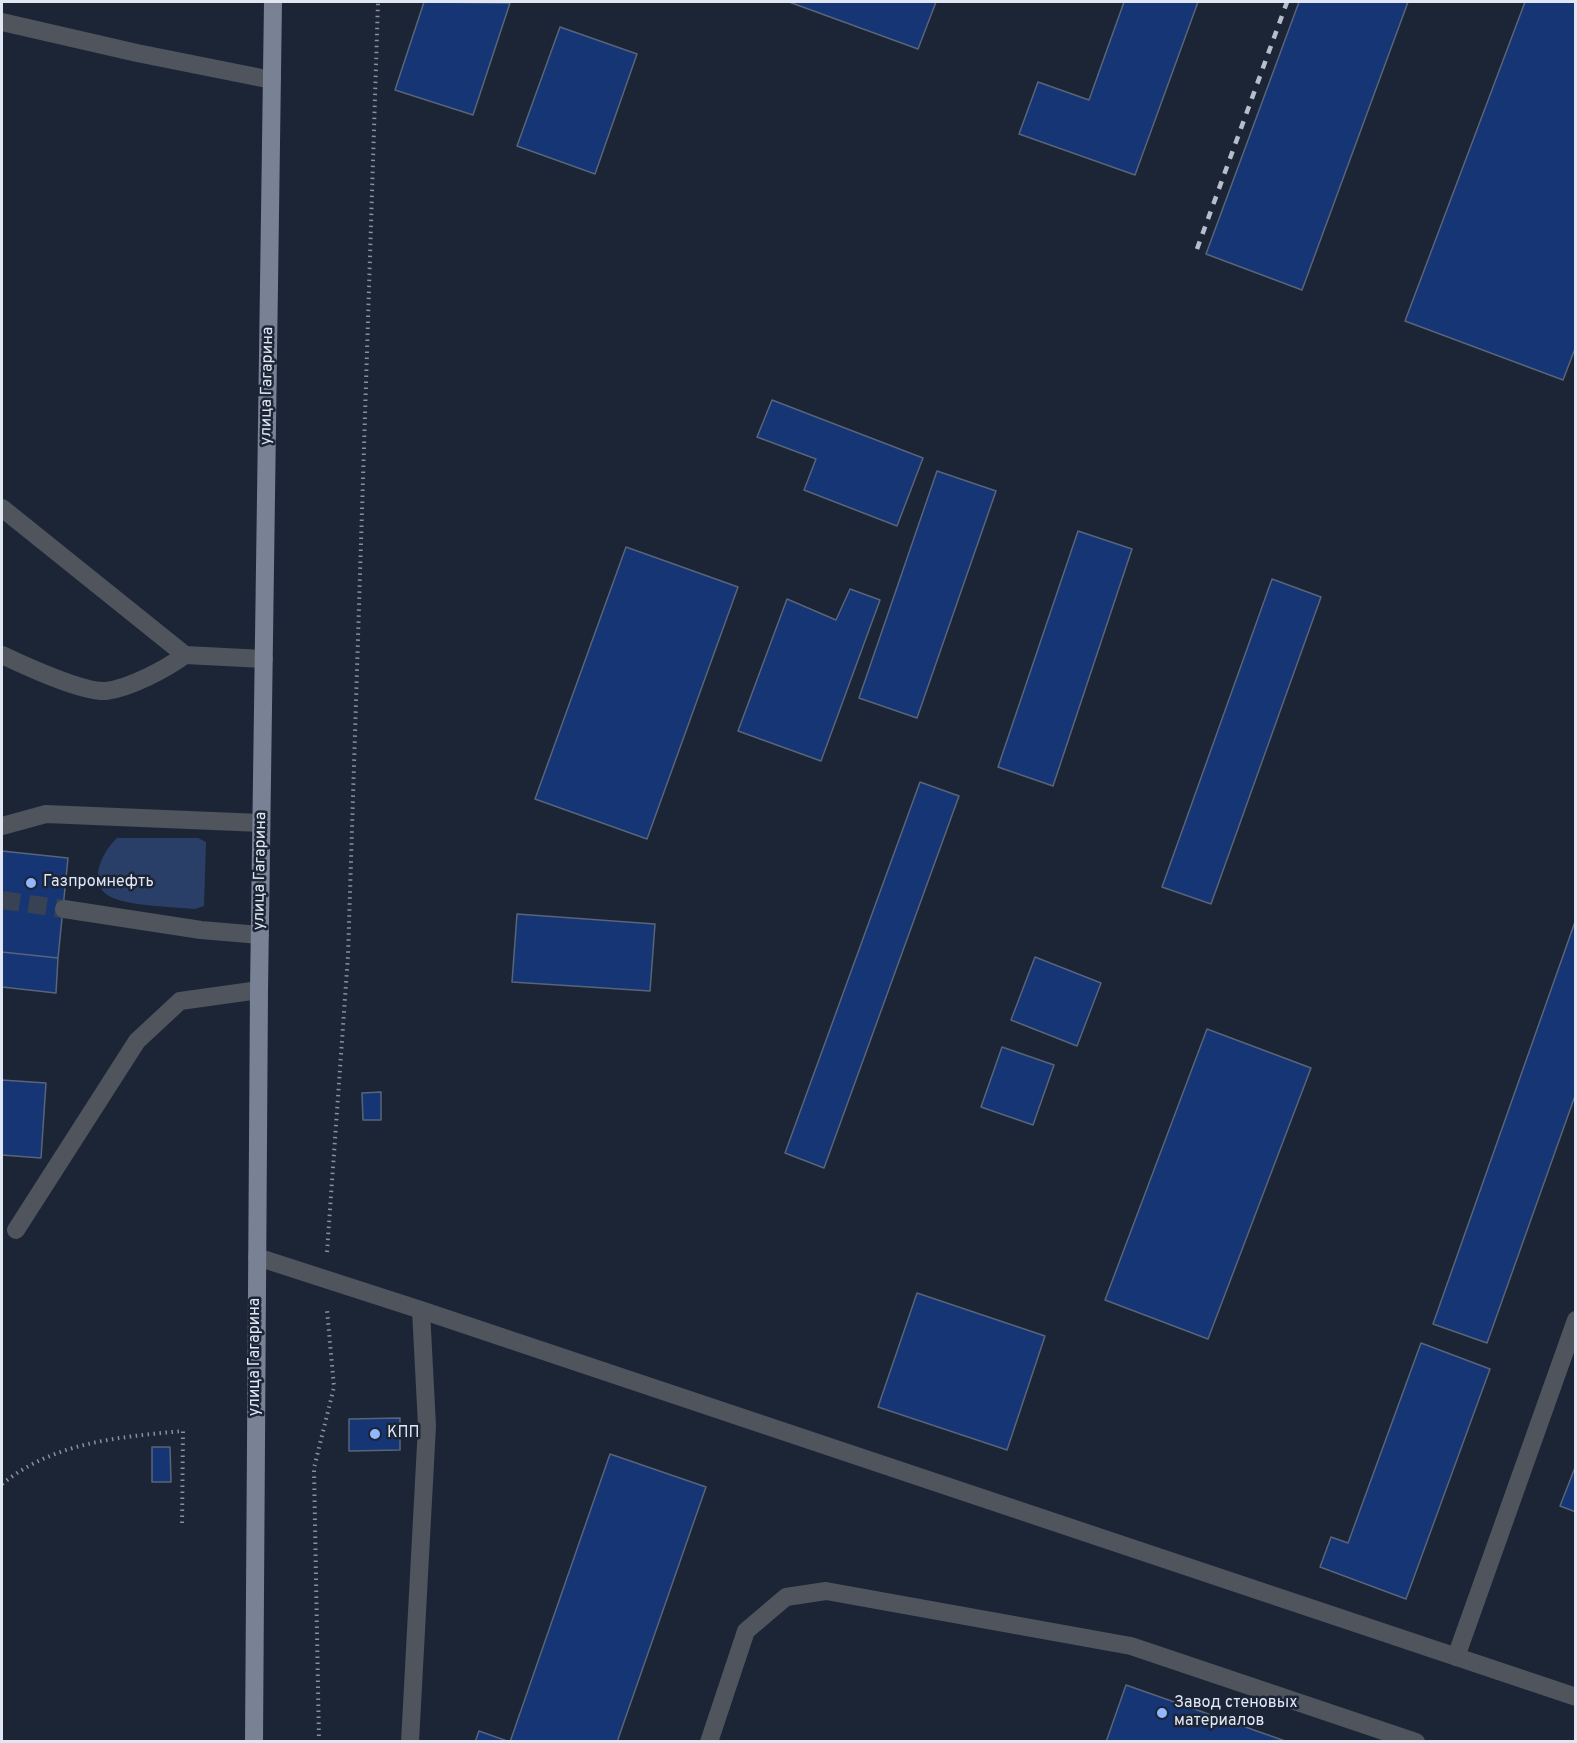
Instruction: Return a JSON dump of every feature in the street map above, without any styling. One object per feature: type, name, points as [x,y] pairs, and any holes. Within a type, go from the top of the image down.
[{"type":"main road","name":"улица Гагарина","points":[[254,1742],[259,990],[273,2]]},
{"type":"lane","points":[[2,22],[137,53],[272,80]]},
{"type":"lane","points":[[2,508],[185,655],[264,659]]},
{"type":"lane","points":[[2,655],[47,676],[105,691],[163,671],[185,655]]},
{"type":"lane","points":[[2,826],[46,814],[261,823]]},
{"type":"lane","points":[[64,909],[201,930],[260,935]]},
{"type":"lane","points":[[16,1230],[137,1041],[180,1001],[259,990]]},
{"type":"lane","points":[[257,1257],[1575,1696]]},
{"type":"lane","points":[[410,1742],[427,1426],[421,1310]]},
{"type":"lane","points":[[1456,1656],[1575,1320]]},
{"type":"lane","points":[[709,1742],[746,1631],[786,1597],[825,1591],[1131,1646],[1416,1742]]},
{"type":"path","points":[[320,1742],[314,1468],[334,1387],[325,1279],[348,956],[378,2]]},
{"type":"path","points":[[2,1484],[57,1452],[109,1438],[183,1431],[182,1527]]},
{"type":"shaded area","points":[[117,838],[198,838],[206,842],[204,906],[195,909],[144,905],[116,899],[106,894],[98,880],[98,871],[105,853]]},
{"type":"building","points":[[424,2],[510,3],[473,115],[395,90]]},
{"type":"building","points":[[789,2],[936,2],[918,49]]},
{"type":"building","points":[[1124,2],[1198,2],[1135,175],[1019,134],[1038,82],[1089,100]]},
{"type":"building","points":[[1299,2],[1408,2],[1302,290],[1206,254]]},
{"type":"building","points":[[1525,2],[1576,2],[1576,346],[1563,380],[1405,321]]},
{"type":"building","points":[[560,27],[637,54],[595,174],[517,146]]},
{"type":"building","points":[[772,400],[923,458],[897,526],[804,490],[816,459],[757,437]]},
{"type":"building","points":[[937,471],[996,491],[917,718],[859,698]]},
{"type":"building","points":[[1078,531],[1132,549],[1053,786],[998,767]]},
{"type":"building","points":[[626,547],[738,587],[647,839],[535,799]]},
{"type":"building","points":[[1272,579],[1321,597],[1211,904],[1162,887]]},
{"type":"building","points":[[850,589],[880,600],[821,761],[738,731],[787,599],[836,620]]},
{"type":"building","points":[[920,782],[959,796],[824,1168],[785,1153]]},
{"type":"building","points":[[2,851],[68,858],[58,958],[2,952]]},
{"type":"building","points":[[517,914],[655,924],[650,991],[512,982]]},
{"type":"building","points":[[1576,919],[1576,1093],[1487,1343],[1433,1324]]},
{"type":"building","points":[[2,952],[58,958],[56,993],[2,987]]},
{"type":"building","points":[[1035,957],[1101,983],[1077,1046],[1011,1020]]},
{"type":"building","points":[[1207,1029],[1311,1068],[1208,1339],[1105,1300]]},
{"type":"building","points":[[1002,1047],[1054,1065],[1033,1125],[981,1107]]},
{"type":"building","points":[[2,1080],[46,1083],[41,1158],[2,1155]]},
{"type":"building","points":[[381,1092],[381,1120],[363,1120],[362,1093]]},
{"type":"building","points":[[917,1293],[1045,1336],[1007,1450],[878,1407]]},
{"type":"building","points":[[1421,1343],[1490,1369],[1406,1599],[1320,1567],[1331,1537],[1348,1543]]},
{"type":"building","name":"КПП","points":[[400,1418],[400,1450],[349,1451],[349,1419]]},
{"type":"building","points":[[152,1447],[170,1447],[171,1482],[152,1482]]},
{"type":"building","points":[[610,1454],[706,1487],[617,1742],[510,1742]]},
{"type":"building","points":[[1576,1465],[1576,1512],[1560,1506]]},
{"type":"building","name":"Завод стеновых материалов","points":[[1126,1685],[1288,1742],[1106,1742]]},
{"type":"building","points":[[479,1731],[510,1742],[475,1742]]},
{"type":"tunnel","points":[[2,900],[64,909]]},
{"type":"railway","points":[[1197,249],[1287,2]]},
{"type":"place","name":"Газпромнефть","points":[[31,883]]},
{"type":"place","name":"КПП","points":[[375,1434]]},
{"type":"place","name":"Завод стеновых материалов","points":[[1162,1713]]}]
